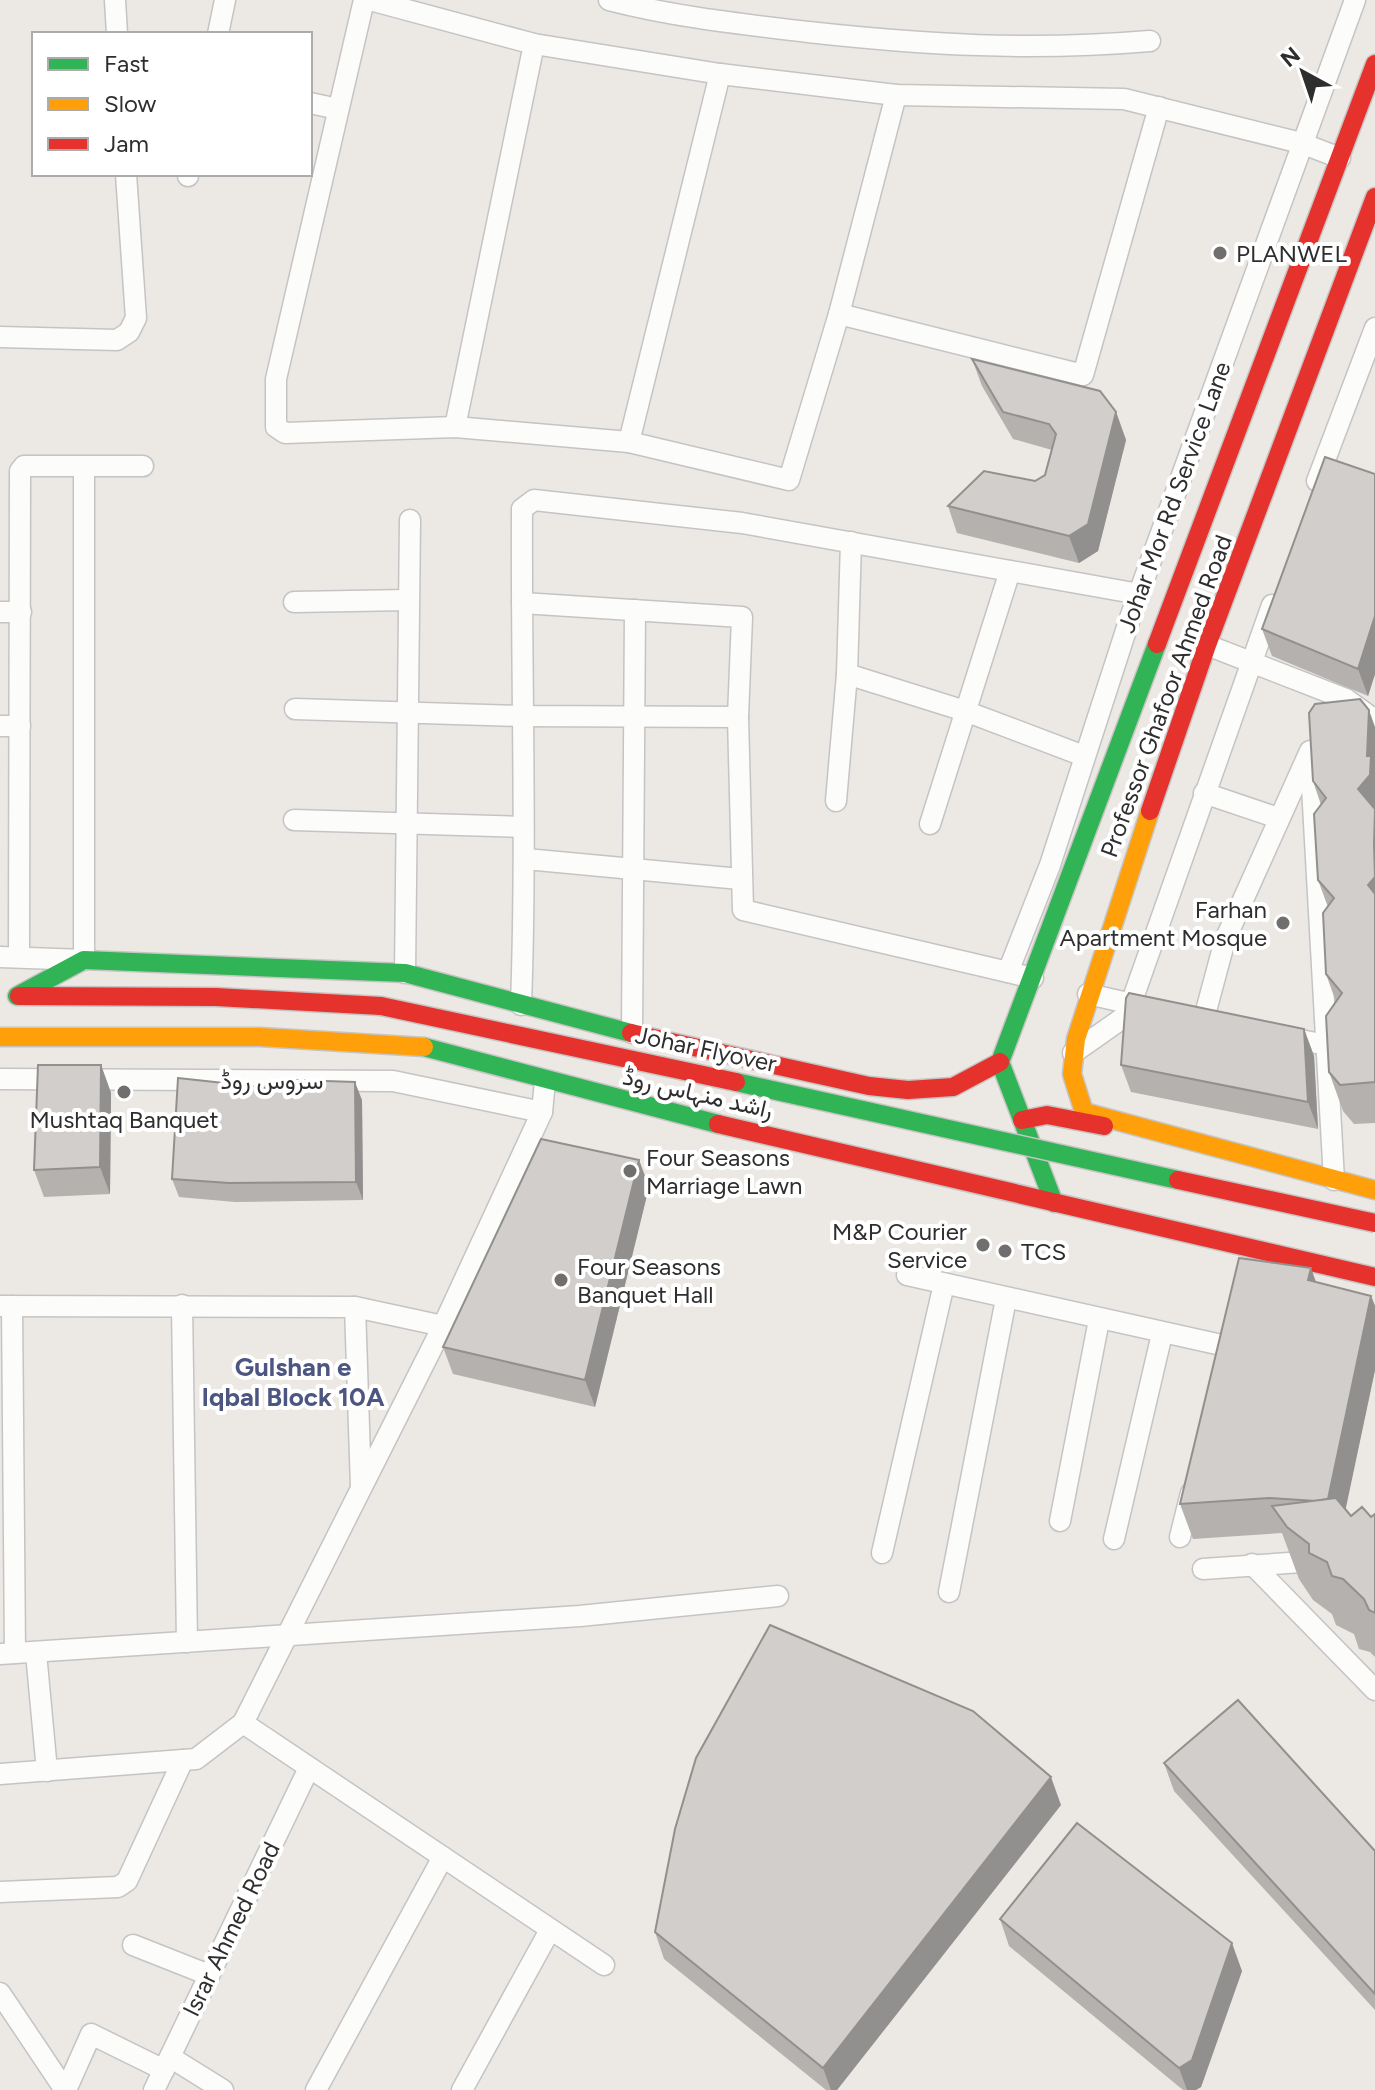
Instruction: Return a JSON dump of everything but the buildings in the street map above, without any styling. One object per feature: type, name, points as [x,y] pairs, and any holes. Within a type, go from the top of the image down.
[{"type":"main road","points":[[8,996],[84,960],[405,973],[632,1033],[869,1086],[908,1090],[953,1087],[1000,1062],[1105,785],[1258,444],[1340,158],[1375,64]]},
{"type":"main road","name":"Professor Ghafoor Ahmed Road","points":[[1375,197],[1368,240],[1258,444],[1207,645],[1088,994],[1073,1053],[1072,1090],[1084,1112],[1375,1190]]},
{"type":"main road","name":"Johar Flyover","points":[[8,996],[216,997],[381,1006],[730,1078],[1006,1143],[1375,1223]]},
{"type":"main road","name":"راشد منہاس روڈ","points":[[0,1037],[260,1037],[427,1047],[545,1081],[853,1140],[1054,1203],[1248,1255],[1375,1277]]},
{"type":"main road","points":[[1000,1062],[1054,1203]]},
{"type":"main road","points":[[853,1140],[869,1086]]},
{"type":"main road","points":[[1022,1120],[1047,1115],[1206,1146]]},
{"type":"street","points":[[115,0],[117,32]]},
{"type":"street","points":[[218,32],[225,0]]},
{"type":"street","points":[[364,0],[276,379],[276,427],[285,433],[455,427],[629,442],[789,480],[839,314],[896,95]]},
{"type":"street","points":[[370,0],[534,44],[720,74],[896,95],[1124,99],[1301,143],[1340,158]]},
{"type":"street","points":[[609,0],[664,14],[936,46],[1072,47],[1150,41]]},
{"type":"street","name":"Johar Mor Rd Service Lane","points":[[1008,972],[1050,865],[1139,594],[1355,0]]},
{"type":"street","points":[[455,427],[534,44]]},
{"type":"street","points":[[629,442],[720,74]]},
{"type":"street","points":[[312,103],[338,109]]},
{"type":"street","points":[[839,314],[1083,375],[1159,107]]},
{"type":"street","points":[[0,337],[117,340],[129,332],[136,318],[126,176]]},
{"type":"street","points":[[1309,502],[1375,328]]},
{"type":"street","points":[[1325,459],[1350,469]]},
{"type":"street","points":[[84,469],[84,960],[9,957],[10,612],[21,511],[20,471],[24,466],[84,469],[143,466]]},
{"type":"street","points":[[521,1005],[526,859],[521,716],[522,509],[534,500],[742,523],[1139,594]]},
{"type":"street","points":[[0,511],[21,511]]},
{"type":"street","points":[[405,973],[410,520]]},
{"type":"street","points":[[836,801],[847,674],[851,542]]},
{"type":"street","points":[[930,824],[1010,571]]},
{"type":"street","points":[[1073,1053],[1127,1015],[1277,590]]},
{"type":"street","points":[[294,602],[408,600]]},
{"type":"street","points":[[522,603],[742,617],[738,717],[740,879],[741,905],[747,913],[1033,978]]},
{"type":"street","points":[[632,1033],[635,610]]},
{"type":"street","points":[[1207,645],[1346,699],[1375,720]]},
{"type":"street","points":[[847,674],[965,711],[1082,765],[1105,785]]},
{"type":"street","points":[[295,709],[521,716],[738,717]]},
{"type":"street","points":[[1234,1028],[1196,1021],[1225,940],[1310,751],[1334,1180]]},
{"type":"street","points":[[1204,793],[1278,818]]},
{"type":"street","points":[[294,820],[523,827]]},
{"type":"street","points":[[526,859],[740,879]]},
{"type":"street","points":[[1088,994],[1159,1011]]},
{"type":"street","points":[[1265,1034],[1327,1045]]},
{"type":"street","name":"سروس روڈ","points":[[0,1079],[393,1081],[542,1112]]},
{"type":"street","points":[[0,1774],[196,1759],[243,1723],[284,1636],[443,1326],[542,1112],[545,1081]]},
{"type":"street","points":[[907,1275],[1226,1346]]},
{"type":"street","points":[[882,1553],[944,1284]]},
{"type":"street","points":[[949,1592],[1006,1299]]},
{"type":"street","points":[[182,1305],[187,1642]]},
{"type":"street","points":[[443,1326],[355,1307],[6,1306],[8,1654],[580,1616],[778,1596]]},
{"type":"street","points":[[355,1307],[361,1489]]},
{"type":"street","points":[[1060,1521],[1099,1320]]},
{"type":"street","points":[[1114,1539],[1162,1334]]},
{"type":"street","points":[[1180,1537],[1194,1478]]},
{"type":"street","points":[[1203,1569],[1375,1557]]},
{"type":"street","points":[[1252,1564],[1375,1690]]},
{"type":"street","points":[[36,1653],[47,1771]]},
{"type":"street","points":[[243,1723],[604,1965]]},
{"type":"street","points":[[0,1892],[118,1887],[127,1881],[183,1760]]},
{"type":"street","name":"Israr Ahmed Road","points":[[154,2090],[309,1768]]},
{"type":"street","points":[[316,2090],[443,1857]]},
{"type":"street","points":[[462,2090],[550,1930]]},
{"type":"street","points":[[133,1945],[209,1975]]},
{"type":"street","points":[[0,1993],[65,2090]]},
{"type":"street","points":[[65,2090],[91,2034],[223,2090]]},
{"type":"traffic: fast","points":[[1054,1203],[1000,1062],[1157,644]]},
{"type":"traffic: fast","points":[[17,996],[84,960],[405,973],[631,1033]]},
{"type":"traffic: fast","points":[[424,1047],[718,1124]]},
{"type":"traffic: fast","points":[[736,1082],[1178,1180]]},
{"type":"traffic: slow","points":[[1150,811],[1076,1039],[1072,1074],[1084,1112],[1375,1190]]},
{"type":"traffic: slow","points":[[0,1037],[260,1037],[424,1047]]},
{"type":"traffic: jam","points":[[1157,644],[1375,64]]},
{"type":"traffic: jam","points":[[1150,811],[1207,645],[1375,197]]},
{"type":"traffic: jam","points":[[19,996],[216,997],[381,1006]]},
{"type":"traffic: jam","points":[[381,1006],[736,1082]]},
{"type":"traffic: jam","points":[[631,1033],[869,1086],[908,1090],[953,1087],[1000,1062]]},
{"type":"traffic: jam","points":[[1022,1120],[1047,1115],[1104,1126]]},
{"type":"traffic: jam","points":[[718,1124],[1375,1277]]},
{"type":"traffic: jam","points":[[1178,1180],[1375,1223]]},
{"type":"place","name":"PLANWEL","points":[[1220,253]]},
{"type":"place","name":"Farhan Apartment Mosque","points":[[1283,923]]},
{"type":"place","name":"Mushtaq Banquet","points":[[124,1092]]},
{"type":"place","name":"Four Seasons Marriage Lawn","points":[[630,1171]]},
{"type":"place","name":"M&P Courier Service","points":[[983,1245]]},
{"type":"place","name":"TCS","points":[[1005,1251]]},
{"type":"place","name":"Four Seasons Banquet Hall","points":[[561,1280]]},
{"type":"district","name":"Gulshan e Iqbal Block 10A","points":[[293,1382]]}]
